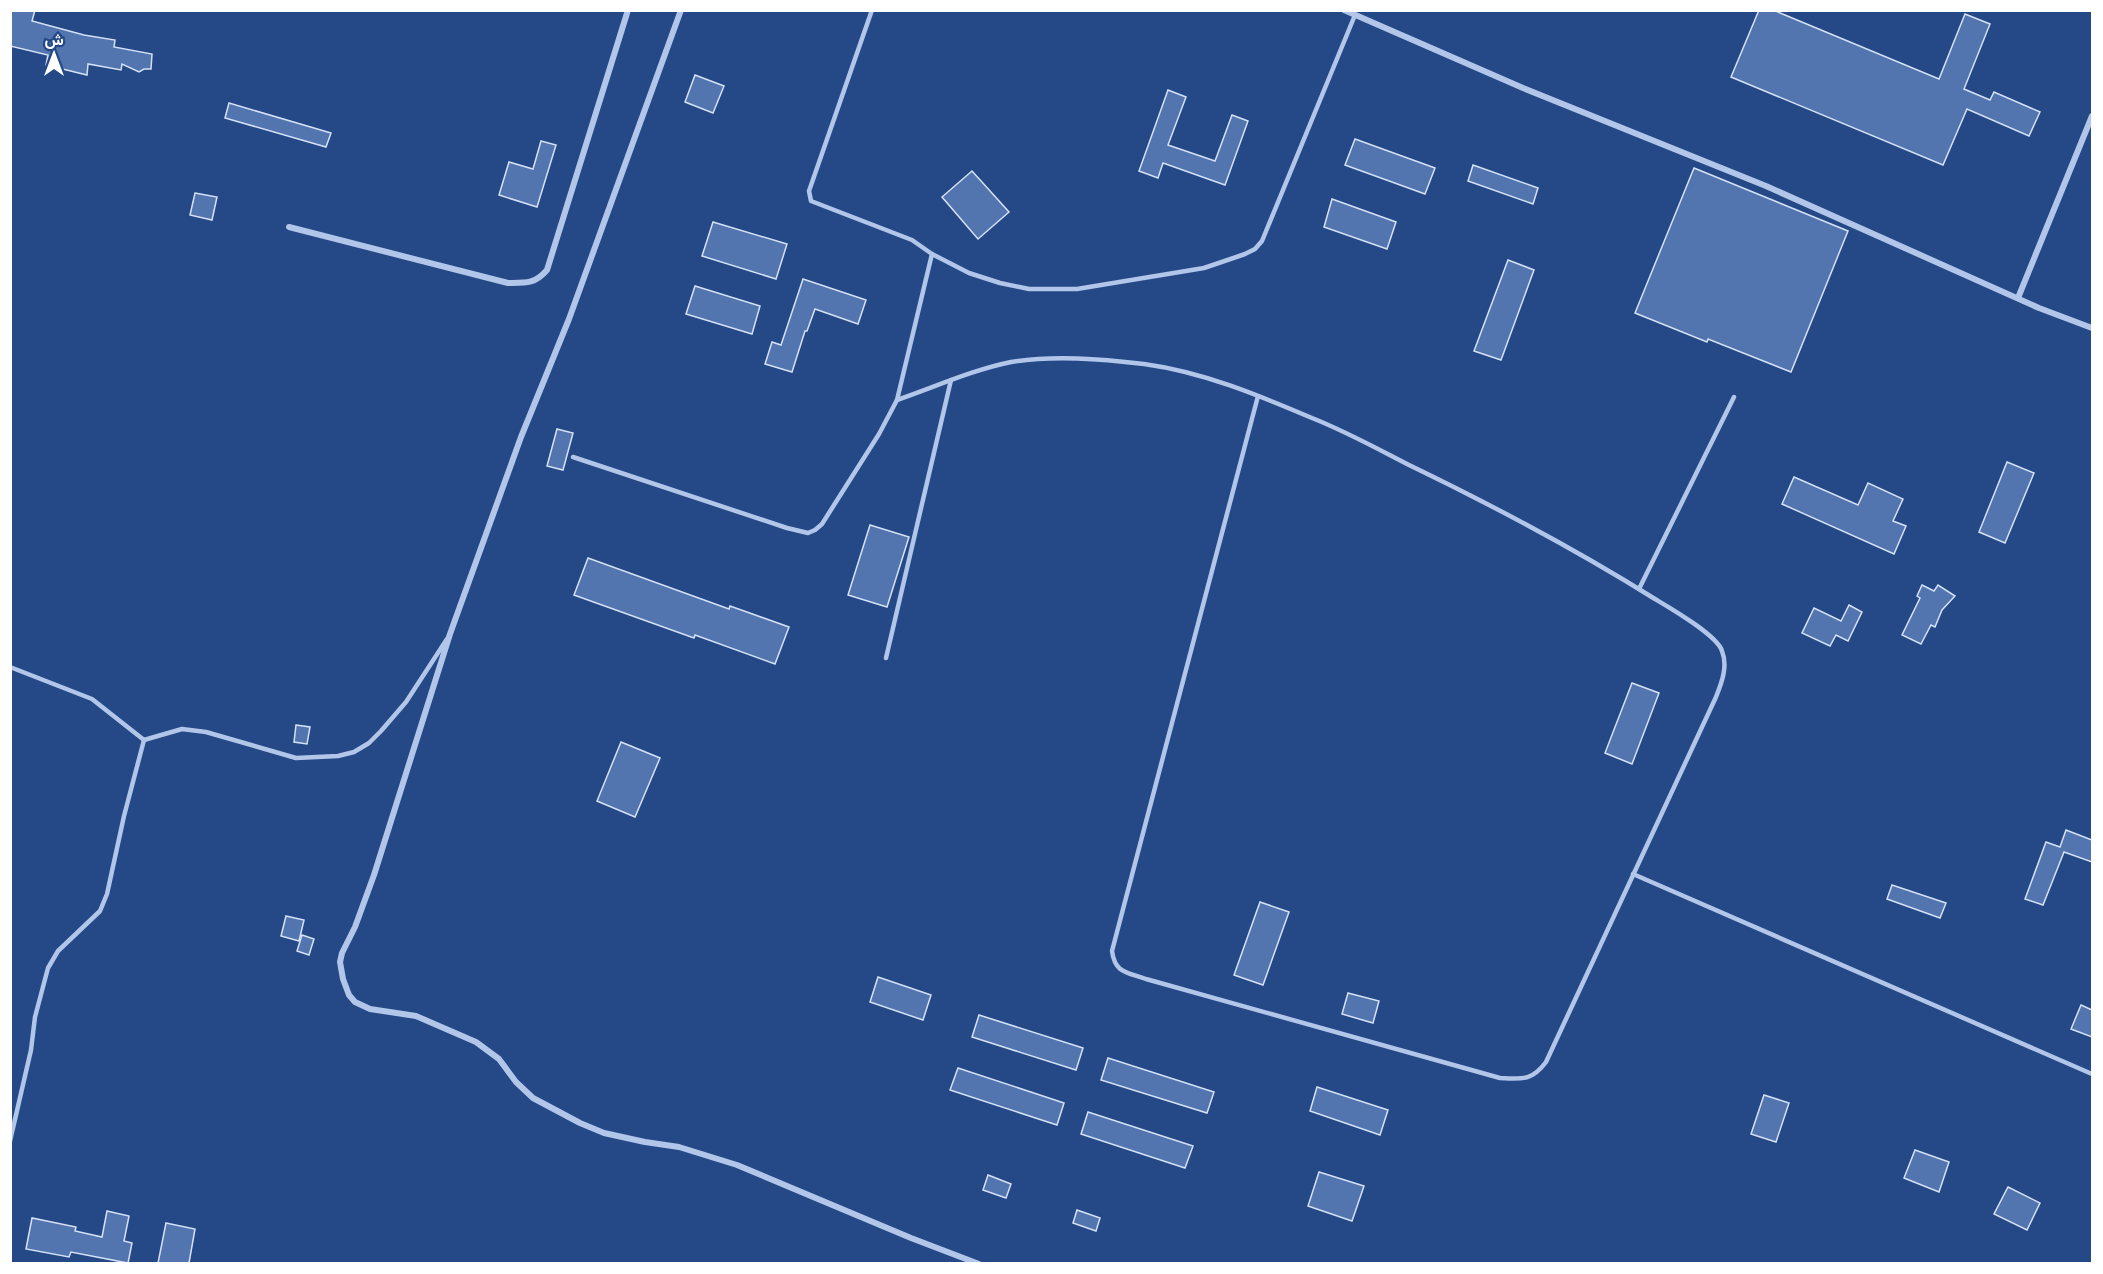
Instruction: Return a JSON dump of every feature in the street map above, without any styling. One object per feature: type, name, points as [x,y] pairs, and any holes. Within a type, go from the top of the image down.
[{"type":"street","points":[[289,227],[508,283],[527,283],[539,279],[547,270],[628,10]]},
{"type":"street","points":[[681,10],[568,319],[521,437],[450,634],[374,875],[355,927],[342,953],[341,972],[349,996],[355,1002],[370,1009],[416,1016],[476,1042],[499,1059],[516,1082],[533,1098],[555,1111],[604,1133],[678,1147],[737,1165],[911,1238],[979,1263]]},
{"type":"street","points":[[1344,10],[1356,13],[1523,88],[1767,186],[2018,298],[2092,328]]},
{"type":"street","points":[[2018,298],[2092,116]]},
{"type":"lane","points":[[872,10],[809,191],[811,201],[912,240],[932,254],[969,273],[1029,289],[1077,289],[1204,268],[1245,255],[1255,249],[1262,241],[1356,13]]},
{"type":"lane","points":[[573,458],[787,528],[808,533],[815,530],[828,515],[879,434],[897,400],[932,254]]},
{"type":"lane","points":[[897,400],[967,374],[1012,362],[1071,358],[1144,364],[1188,373],[1229,385],[1258,396],[1316,419],[1438,479],[1581,554],[1695,624],[1722,649],[1725,668],[1716,697],[1546,1062],[1538,1074],[1523,1079],[1500,1078],[1146,979],[1122,971],[1114,963],[1112,951],[1258,396]]},
{"type":"lane","points":[[886,658],[951,380]]},
{"type":"lane","points":[[1639,589],[1734,397]]},
{"type":"lane","points":[[144,740],[182,729],[206,732],[296,758],[354,752],[381,731],[406,702],[450,634]]},
{"type":"lane","points":[[10,667],[92,699],[144,740]]},
{"type":"lane","points":[[10,1142],[31,1050],[35,1017],[48,968],[58,951],[100,911],[107,894],[123,816],[144,740]]},
{"type":"lane","points":[[1633,874],[2092,1074]]},
{"type":"building","points":[[10,10],[35,10],[32,21],[84,35],[115,40],[114,47],[152,54],[151,69],[139,72],[122,64],[121,70],[88,64],[87,75],[46,65],[48,55],[10,46]]},
{"type":"building","points":[[1759,10],[1773,10],[1939,79],[1965,14],[1990,24],[1964,89],[1990,100],[1994,92],[2040,112],[2029,136],[1967,109],[1943,165],[1731,77]]},
{"type":"building","points":[[695,75],[724,86],[713,113],[685,102]]},
{"type":"building","points":[[1168,90],[1186,97],[1168,145],[1215,161],[1232,115],[1248,121],[1225,185],[1163,163],[1158,178],[1139,171]]},
{"type":"building","points":[[229,103],[331,133],[326,147],[225,118]]},
{"type":"building","points":[[1355,139],[1435,168],[1425,194],[1345,165]]},
{"type":"building","points":[[541,141],[556,145],[537,207],[499,195],[509,162],[533,169]]},
{"type":"building","points":[[1473,165],[1538,188],[1533,204],[1468,181]]},
{"type":"building","points":[[1694,168],[1848,231],[1791,372],[1635,313]]},
{"type":"building","points":[[972,171],[1009,212],[978,239],[942,197]]},
{"type":"building","points":[[195,193],[217,197],[212,220],[190,215]]},
{"type":"building","points":[[1332,199],[1396,222],[1387,249],[1324,227]]},
{"type":"building","points":[[713,222],[787,244],[776,279],[702,256]]},
{"type":"building","points":[[1508,260],[1534,270],[1501,360],[1474,351]]},
{"type":"building","points":[[803,279],[866,300],[858,324],[815,309],[807,331],[805,331],[792,372],[765,364],[772,342],[781,345]]},
{"type":"building","points":[[695,286],[760,306],[752,334],[686,314]]},
{"type":"building","points":[[557,429],[573,433],[563,470],[547,466]]},
{"type":"building","points":[[2007,462],[2034,473],[2005,543],[1979,532]]},
{"type":"building","points":[[1794,477],[1858,505],[1868,483],[1903,499],[1893,521],[1906,526],[1894,554],[1782,504]]},
{"type":"building","points":[[870,525],[909,537],[887,607],[848,595]]},
{"type":"building","points":[[588,558],[729,609],[730,606],[789,627],[775,664],[574,595]]},
{"type":"building","points":[[1922,585],[1934,591],[1938,585],[1955,596],[1942,610],[1935,627],[1931,625],[1921,644],[1902,635],[1920,598],[1917,596]]},
{"type":"building","points":[[1849,605],[1862,612],[1848,641],[1836,635],[1830,646],[1802,633],[1814,608],[1841,621]]},
{"type":"building","points":[[1632,683],[1659,693],[1632,764],[1605,753]]},
{"type":"building","points":[[296,725],[310,727],[307,744],[294,742]]},
{"type":"building","points":[[621,742],[660,758],[635,817],[597,801]]},
{"type":"building","points":[[2066,830],[2092,840],[2092,862],[2064,852],[2043,905],[2025,899],[2046,842],[2060,847]]},
{"type":"building","points":[[1892,885],[1946,903],[1940,918],[1887,899]]},
{"type":"building","points":[[1260,902],[1289,912],[1263,985],[1234,975]]},
{"type":"building","points":[[286,916],[304,920],[299,941],[281,936]]},
{"type":"building","points":[[302,935],[314,939],[309,955],[297,951]]},
{"type":"building","points":[[878,977],[931,995],[923,1020],[870,1002]]},
{"type":"building","points":[[1348,993],[1379,1001],[1373,1023],[1342,1014]]},
{"type":"building","points":[[2081,1005],[2092,1010],[2092,1037],[2071,1029]]},
{"type":"building","points":[[979,1015],[1083,1048],[1076,1070],[972,1037]]},
{"type":"building","points":[[1108,1058],[1214,1092],[1207,1113],[1101,1080]]},
{"type":"building","points":[[958,1068],[1064,1103],[1057,1125],[950,1090]]},
{"type":"building","points":[[1317,1087],[1388,1110],[1380,1135],[1310,1111]]},
{"type":"building","points":[[1764,1095],[1789,1103],[1776,1142],[1751,1134]]},
{"type":"building","points":[[1088,1112],[1193,1146],[1185,1168],[1081,1134]]},
{"type":"building","points":[[1915,1150],[1949,1162],[1939,1192],[1904,1178]]},
{"type":"building","points":[[1319,1172],[1364,1186],[1352,1221],[1308,1206]]},
{"type":"building","points":[[988,1175],[1011,1184],[1006,1198],[983,1190]]},
{"type":"building","points":[[2008,1187],[2040,1203],[2027,1230],[1994,1214]]},
{"type":"building","points":[[1077,1210],[1100,1218],[1096,1231],[1073,1223]]},
{"type":"building","points":[[107,1211],[129,1216],[124,1241],[132,1243],[128,1263],[71,1252],[69,1257],[26,1249],[32,1218],[76,1227],[75,1231],[102,1237]]},
{"type":"building","points":[[166,1223],[195,1229],[189,1263],[158,1263]]}]
